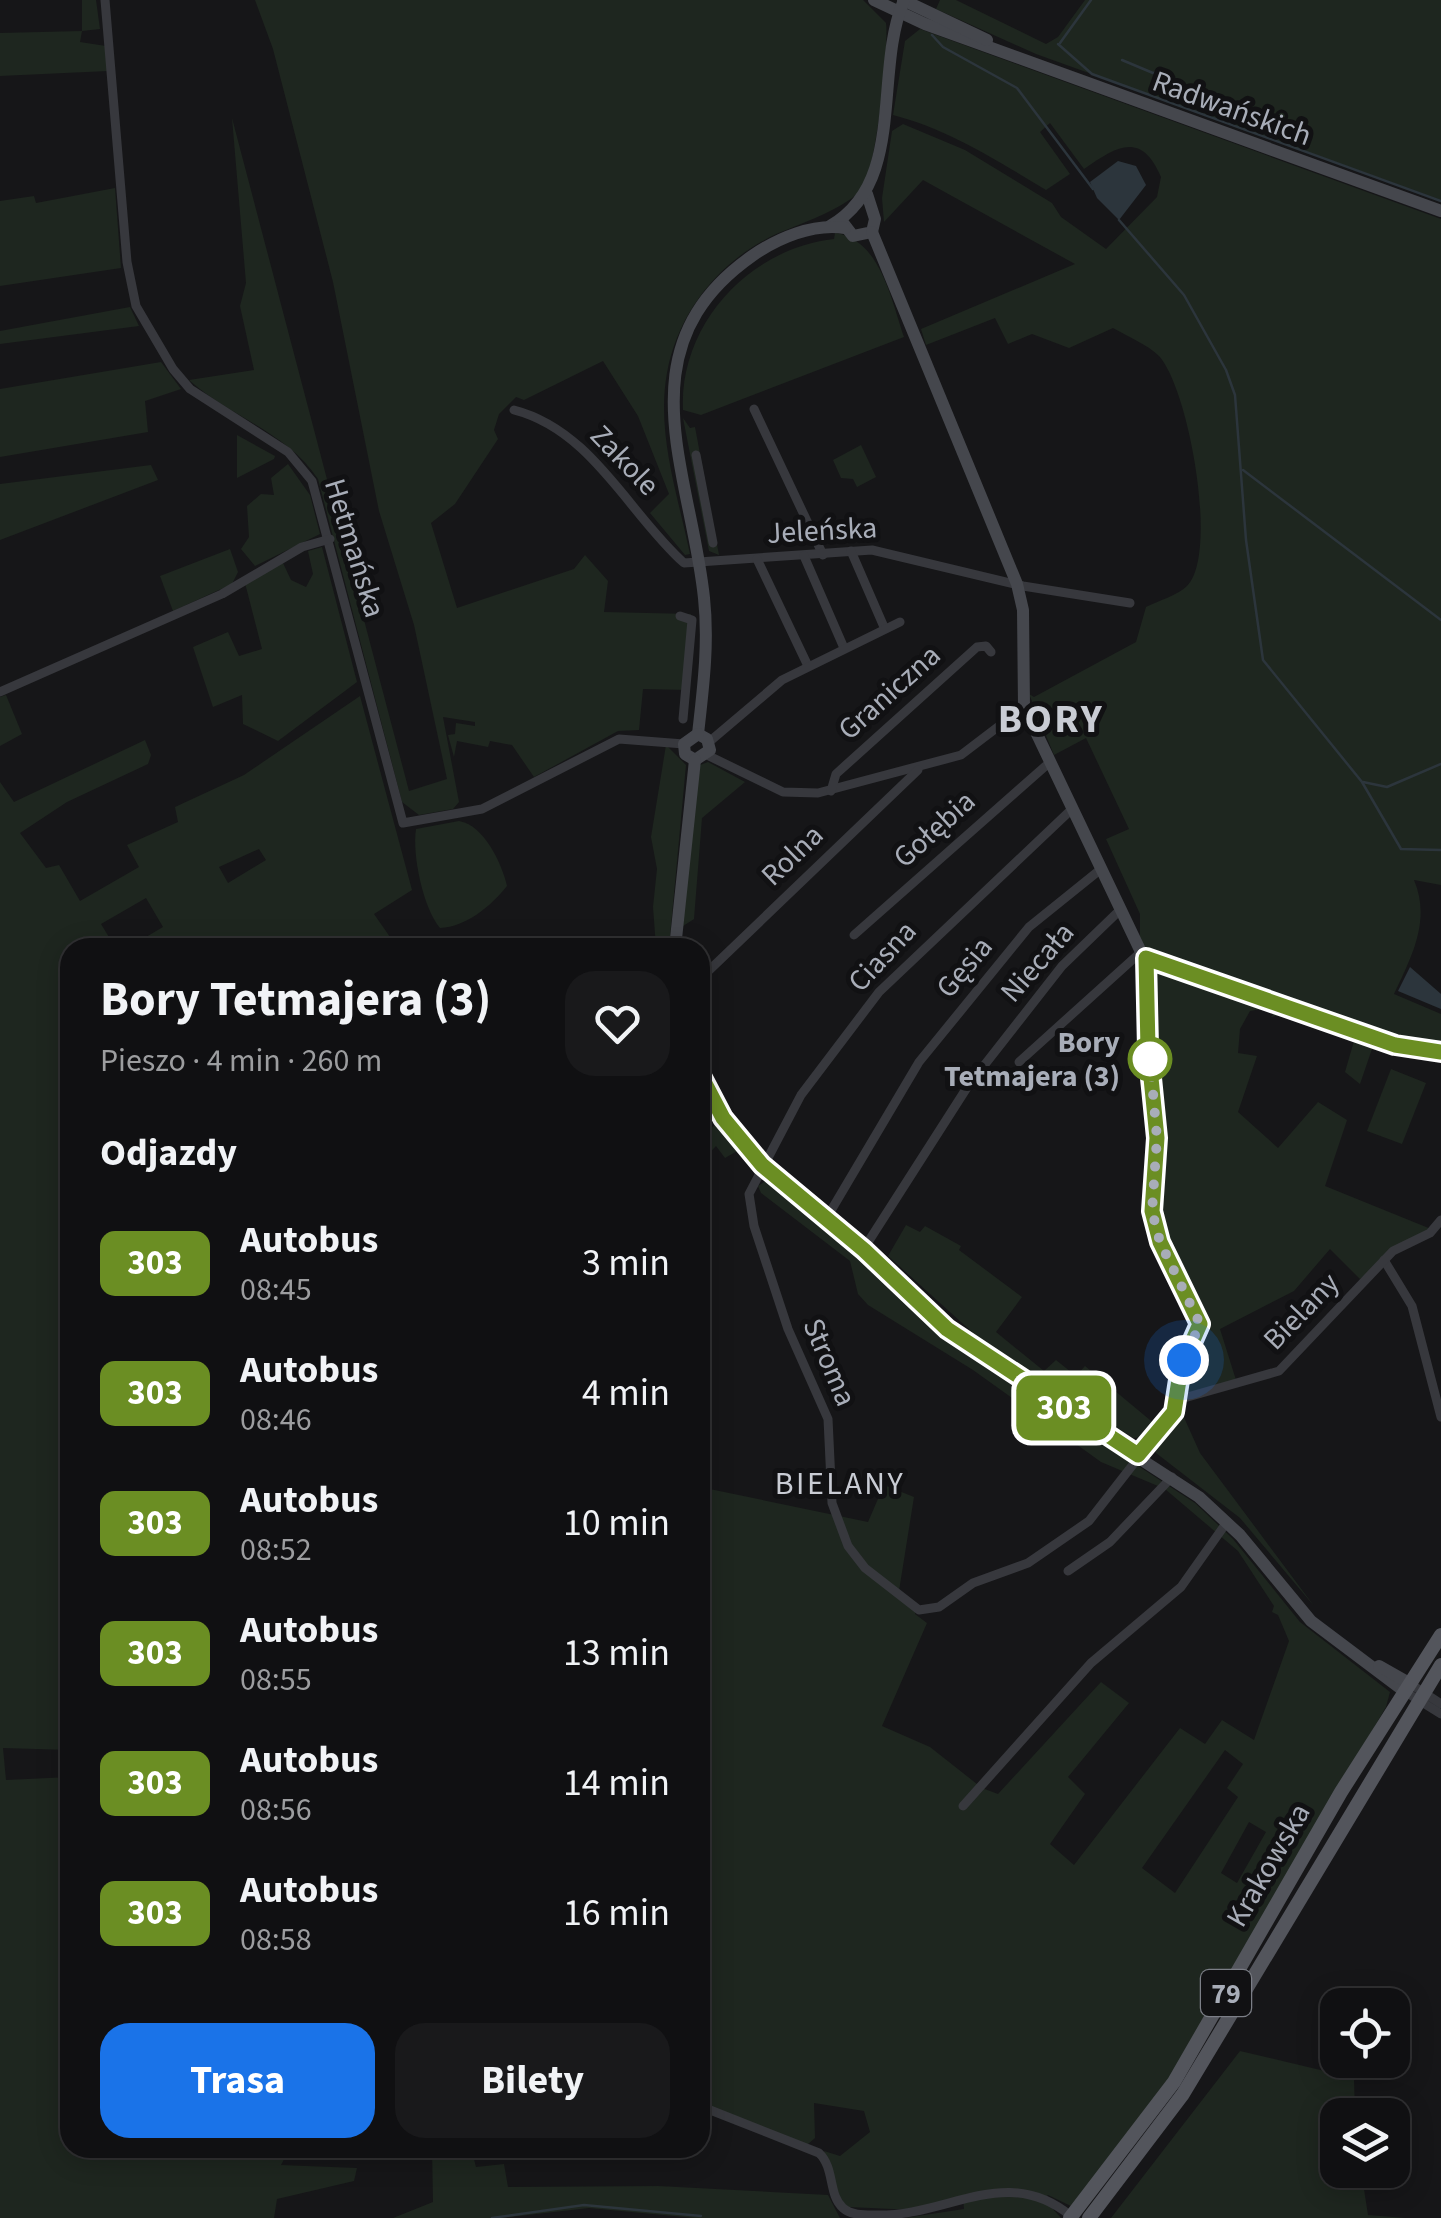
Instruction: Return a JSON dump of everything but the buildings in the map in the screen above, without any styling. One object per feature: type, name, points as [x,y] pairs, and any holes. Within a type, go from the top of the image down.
[{"type":"main road","name":"Krakowska","points":[[1071,2217],[1174,2082],[1441,1634]]},
{"type":"main road","name":"Krakowska","points":[[1088,2218],[1182,2094],[1441,1665]]},
{"type":"street","name":"Hetmańska","points":[[105,0],[127,262],[136,306],[173,369],[190,389],[288,452],[306,471],[320,497],[403,823],[482,809],[619,739],[684,744]]},
{"type":"street","points":[[874,0],[893,31]]},
{"type":"street","name":"Radwańskich","points":[[874,0],[905,5],[1006,51],[1441,211]]},
{"type":"street","points":[[676,938],[702,748],[706,632],[692,563],[671,401],[676,369],[690,328],[716,289],[752,256],[796,234],[844,223],[865,203],[879,149],[893,31],[905,5]]},
{"type":"street","points":[[888,80],[905,5]]},
{"type":"street","points":[[865,203],[874,219],[870,238],[894,282],[1017,584],[1023,610],[1024,707],[1144,955],[1157,1138],[1152,1211],[1160,1242],[1200,1324],[1181,1367],[1171,1417],[1138,1455]]},
{"type":"street","points":[[844,223],[853,236],[870,238]]},
{"type":"street","points":[[754,409],[823,555]]},
{"type":"street","name":"Zakole","points":[[514,410],[547,423],[585,452],[692,563]]},
{"type":"street","points":[[696,455],[713,543]]},
{"type":"street","points":[[0,692],[222,594],[302,547],[330,539]]},
{"type":"street","points":[[851,551],[884,627]]},
{"type":"street","name":"Jeleńska","points":[[692,563],[851,551],[895,552],[1017,584],[1130,603]]},
{"type":"street","points":[[804,556],[844,648]]},
{"type":"street","points":[[757,558],[808,666]]},
{"type":"street","points":[[680,616],[692,620],[683,719]]},
{"type":"street","points":[[702,748],[782,680],[900,622]]},
{"type":"street","name":"Graniczna","points":[[831,791],[836,774],[977,647],[991,652]]},
{"type":"street","points":[[682,702],[702,704]]},
{"type":"street","points":[[684,744],[702,748],[782,792],[831,791],[960,754],[1024,707]]},
{"type":"street","name":"Gołębia","points":[[854,935],[1049,763]]},
{"type":"street","name":"Rolna","points":[[710,969],[920,768]]},
{"type":"street","name":"Ciasna","points":[[762,1165],[802,1095],[879,992],[1072,808]]},
{"type":"street","name":"Gęsia","points":[[826,1219],[919,1062],[1029,928],[1101,869]]},
{"type":"street","name":"Niecała","points":[[868,1254],[968,1086],[1062,966],[1120,910]]},
{"type":"street","points":[[1144,955],[1395,1045],[1441,1052]]},
{"type":"street","points":[[1020,1062],[1144,955]]},
{"type":"street","points":[[710,1093],[723,1118],[762,1165],[974,1350],[1172,1477],[1226,1522],[1312,1621],[1441,1714]]},
{"type":"street","name":"Stroma","points":[[762,1165],[749,1194],[750,1210],[788,1329],[828,1419],[832,1503],[858,1562],[919,1610],[939,1606],[973,1583],[1028,1564],[1074,1534],[1138,1455]]},
{"type":"street","name":"Bielany","points":[[1177,1400],[1226,1385],[1256,1382],[1279,1371],[1384,1260],[1430,1233],[1441,1220]]},
{"type":"street","points":[[1384,1260],[1412,1306],[1441,1417]]},
{"type":"street","points":[[1068,1571],[1110,1542],[1172,1477]]},
{"type":"street","points":[[964,1806],[1091,1663],[1180,1587],[1226,1522]]},
{"type":"street","points":[[1420,1696],[1441,1704]]},
{"type":"street","points":[[710,2110],[818,2153],[826,2160],[844,2209],[878,2216],[930,2212],[1009,2190],[1047,2198],[1071,2217]]},
{"type":"shaded area","points":[[82,0],[96,0],[100,29],[82,31]]},
{"type":"shaded area","points":[[255,0],[863,0],[886,23],[877,135],[862,189],[829,212],[768,238],[727,266],[695,304],[673,348],[664,418],[690,554],[685,555],[650,513],[669,494],[638,416],[603,361],[524,400],[516,397],[499,414],[494,430],[498,439],[455,504],[431,523],[457,608],[574,569],[585,555],[608,581],[604,612],[691,614],[688,690],[643,689],[639,730],[618,731],[534,777],[512,745],[490,741],[488,747],[457,741],[454,757],[448,735],[455,734],[456,723],[475,726],[475,722],[443,717],[459,802],[453,809],[419,815],[402,802],[318,479],[291,449],[189,380],[254,370],[240,306],[246,283],[232,118],[409,791],[447,779],[414,625],[379,511],[333,282],[273,49]]},
{"type":"shaded area","points":[[940,0],[956,0],[1046,44],[1058,37],[1085,0],[1441,0],[1441,200],[1036,54],[936,9]]},
{"type":"shaded area","points":[[920,29],[1441,219],[1441,885],[1414,880],[1421,909],[1420,924],[1413,952],[1394,994],[1441,1014],[1441,1043],[1425,1044],[1377,1030],[1376,1034],[1150,955],[1140,940],[1140,914],[1106,839],[1129,829],[1086,738],[1054,755],[1029,694],[1034,697],[1136,642],[1146,607],[1187,586],[1196,568],[1200,508],[1181,401],[1159,356],[1113,328],[1069,348],[1032,334],[1008,344],[995,318],[926,345],[921,329],[1075,264],[923,180],[884,222],[882,198],[892,131],[903,124],[965,150],[1052,203],[1061,217],[1106,249],[1157,197],[1161,177],[1145,153],[1127,147],[1084,169],[1050,123],[1040,132],[1070,174],[1046,190],[953,137],[893,115],[905,41]]},
{"type":"shaded area","points":[[82,31],[80,42],[106,46],[108,71],[0,76],[0,33]]},
{"type":"shaded area","points":[[1118,161],[1136,166],[1146,185],[1119,220],[1097,198],[1090,182]]},
{"type":"shaded area","points":[[115,188],[121,268],[0,286],[0,201],[34,196],[36,203]]},
{"type":"shaded area","points":[[835,233],[863,246],[873,259],[904,337],[701,415],[683,410],[685,378],[693,348],[726,295],[775,257],[804,245],[834,239]]},
{"type":"shaded area","points":[[130,307],[139,326],[0,344],[0,331]]},
{"type":"shaded area","points":[[161,362],[181,389],[145,401],[148,432],[0,457],[0,389]]},
{"type":"shaded area","points":[[683,418],[690,428],[695,427],[719,555],[709,551]]},
{"type":"shaded area","points":[[237,435],[275,456],[274,459],[237,478]]},
{"type":"shaded area","points":[[861,445],[876,477],[857,487],[853,479],[841,478],[833,460]]},
{"type":"shaded area","points":[[288,464],[310,495],[320,534],[255,566],[241,549],[249,537],[247,506],[261,494],[274,495],[271,478]]},
{"type":"shaded area","points":[[151,465],[158,480],[0,540],[0,484]]},
{"type":"shaded area","points":[[322,547],[357,682],[278,741],[243,724],[242,695],[213,707],[193,647],[228,632],[239,656],[262,649],[245,583],[283,563],[291,580],[306,587],[313,574],[308,551]]},
{"type":"shaded area","points":[[230,549],[238,572],[232,584],[173,611],[160,576]]},
{"type":"shaded area","points":[[6,695],[22,734],[0,746],[0,697]]},
{"type":"shaded area","points":[[360,696],[412,890],[374,914],[391,938],[144,938],[163,927],[146,898],[101,924],[110,938],[60,938],[60,1750],[3,1748],[6,1780],[60,1777],[60,2158],[285,2158],[281,2165],[357,2168],[354,2181],[277,2199],[274,2218],[0,2218],[0,782],[14,802],[145,740],[151,755],[148,764],[67,802],[20,833],[46,868],[59,865],[80,901],[139,867],[127,845],[178,822],[175,807],[244,775]],"holes":[[[259,849],[266,860],[228,883],[219,867]]]},
{"type":"shaded area","points":[[666,745],[686,765],[670,938],[655,938],[653,907],[657,869],[651,837]]},
{"type":"shaded area","points":[[708,762],[745,782],[702,818],[694,919],[680,928],[700,765]]},
{"type":"shaded area","points":[[459,821],[484,838],[507,886],[477,914],[440,928],[420,881],[416,829]]},
{"type":"shaded area","points":[[1410,967],[1441,994],[1441,1009],[1398,991]]},
{"type":"shaded area","points":[[1160,972],[1266,1008],[1250,1011],[1240,1029],[1238,1053],[1257,1056],[1238,1112],[1278,1148],[1318,1102],[1347,1120],[1325,1186],[1431,1229],[1360,1279],[1330,1249],[1294,1291],[1220,1329],[1236,1380],[1184,1396],[1185,1369],[1205,1324],[1165,1242],[1156,1211],[1162,1121],[1151,974]]},
{"type":"shaded area","points":[[1275,1011],[1373,1046],[1360,1084],[1345,1072],[1354,1041],[1281,1015],[1271,1017]]},
{"type":"shaded area","points":[[1391,1069],[1426,1083],[1402,1144],[1367,1131]]},
{"type":"shaded area","points":[[719,1123],[739,1150],[725,1158],[716,1146],[710,1152],[710,1128]]},
{"type":"shaded area","points":[[767,1180],[857,1253],[968,1355],[1195,1503],[1233,1539],[1300,1622],[1390,1692],[1386,1707],[1164,2087],[1073,2207],[1048,2195],[1044,2199],[1061,2218],[905,2218],[964,2209],[963,2197],[915,2210],[848,2207],[841,2201],[824,2151],[840,2156],[870,2132],[864,2111],[814,2103],[815,2138],[807,2145],[710,2108],[710,1489],[868,1522],[884,1485],[914,1497],[899,1591],[917,1603],[915,1614],[927,1623],[882,1726],[930,1747],[982,1788],[998,1794],[1101,1682],[1129,1703],[1068,1777],[1085,1794],[1050,1844],[1074,1865],[1180,1728],[1205,1744],[1222,1720],[1254,1740],[1289,1641],[1278,1615],[1272,1612],[1274,1606],[1238,1551],[1165,1489],[1101,1462],[973,1370],[868,1305],[858,1294],[850,1261],[761,1193],[758,1186]],"holes":[[[1225,1750],[1243,1764],[1227,1788],[1238,1797],[1175,1893],[1142,1868]],[[1249,1822],[1266,1832],[1237,1883],[1221,1873]]]},
{"type":"shaded area","points":[[906,1225],[920,1232],[925,1226],[961,1246],[959,1250],[1022,1297],[996,1332],[1044,1371],[1056,1360],[1076,1376],[1085,1366],[1156,1425],[1144,1437],[1133,1438],[982,1341],[888,1256]]},
{"type":"shaded area","points":[[1182,1413],[1200,1453],[1314,1606],[1240,1518],[1156,1453],[1153,1444]]},
{"type":"shaded area","points":[[1240,2051],[1320,2070],[1320,2078],[1354,2078],[1355,2098],[1320,2098],[1320,2188],[1364,2188],[1368,2215],[1406,2218],[1111,2218]]},
{"type":"shaded area","points":[[432,2158],[474,2158],[476,2167],[504,2164],[508,2187],[658,2186],[828,2195],[840,2218],[695,2218],[589,2208],[501,2218],[393,2218],[433,2202]]},
{"type":"waterway","points":[[1060,43],[1091,0]]},
{"type":"waterway","points":[[932,35],[943,47],[1017,88],[1093,189]]},
{"type":"waterway","points":[[1058,44],[1092,74],[1441,201]]},
{"type":"waterway","points":[[1122,60],[1153,73],[1167,71],[1170,77]]},
{"type":"waterway","points":[[1119,220],[1184,295],[1226,370],[1235,395],[1246,540],[1263,660],[1362,782],[1401,849],[1441,850]]},
{"type":"waterway","points":[[1243,470],[1441,620]]},
{"type":"waterway","points":[[1363,782],[1387,787],[1441,764]]},
{"type":"waterway","points":[[492,2218],[584,2205],[701,2216]]},
{"type":"bus line","name":"303","points":[[710,1095],[739,1140],[762,1165],[864,1250],[947,1329],[996,1365],[1138,1455],[1174,1412],[1181,1367],[1200,1332],[1200,1317],[1160,1242],[1152,1211],[1157,1138],[1148,1048],[1146,958],[1395,1045],[1441,1052]]},
{"type":"place","name":"Bory Tetmajera (3)","points":[[1150,1059]]},
{"type":"district","name":"BORY","points":[[1051,718]]},
{"type":"district","name":"BIELANY","points":[[840,1483]]},
{"type":"route","points":[[1150,1059],[1157,1138],[1152,1211],[1160,1242],[1200,1317],[1200,1332],[1184,1360]]}]
